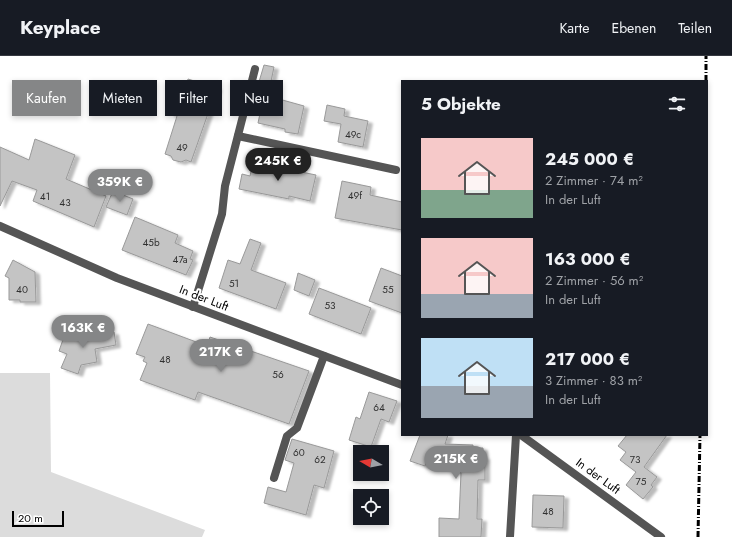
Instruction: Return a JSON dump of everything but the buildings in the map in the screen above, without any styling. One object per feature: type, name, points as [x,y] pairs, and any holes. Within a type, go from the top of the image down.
[{"type":"street","points":[[193,307],[222,214],[225,186],[255,69]]},
{"type":"street","points":[[238,136],[396,170]]},
{"type":"street","name":"In der Luft","points":[[0,226],[117,278],[401,385]]},
{"type":"street","points":[[274,478],[287,436],[298,428],[324,356]]},
{"type":"street","points":[[510,537],[516,436]]},
{"type":"street","name":"In der Luft","points":[[522,436],[661,537]]},
{"type":"shaded area","points":[[0,373],[50,373],[51,472],[205,530],[202,537],[0,537]]},
{"type":"railway","points":[[706,56],[706,80]]},
{"type":"railway","points":[[698,537],[700,436]]}]
